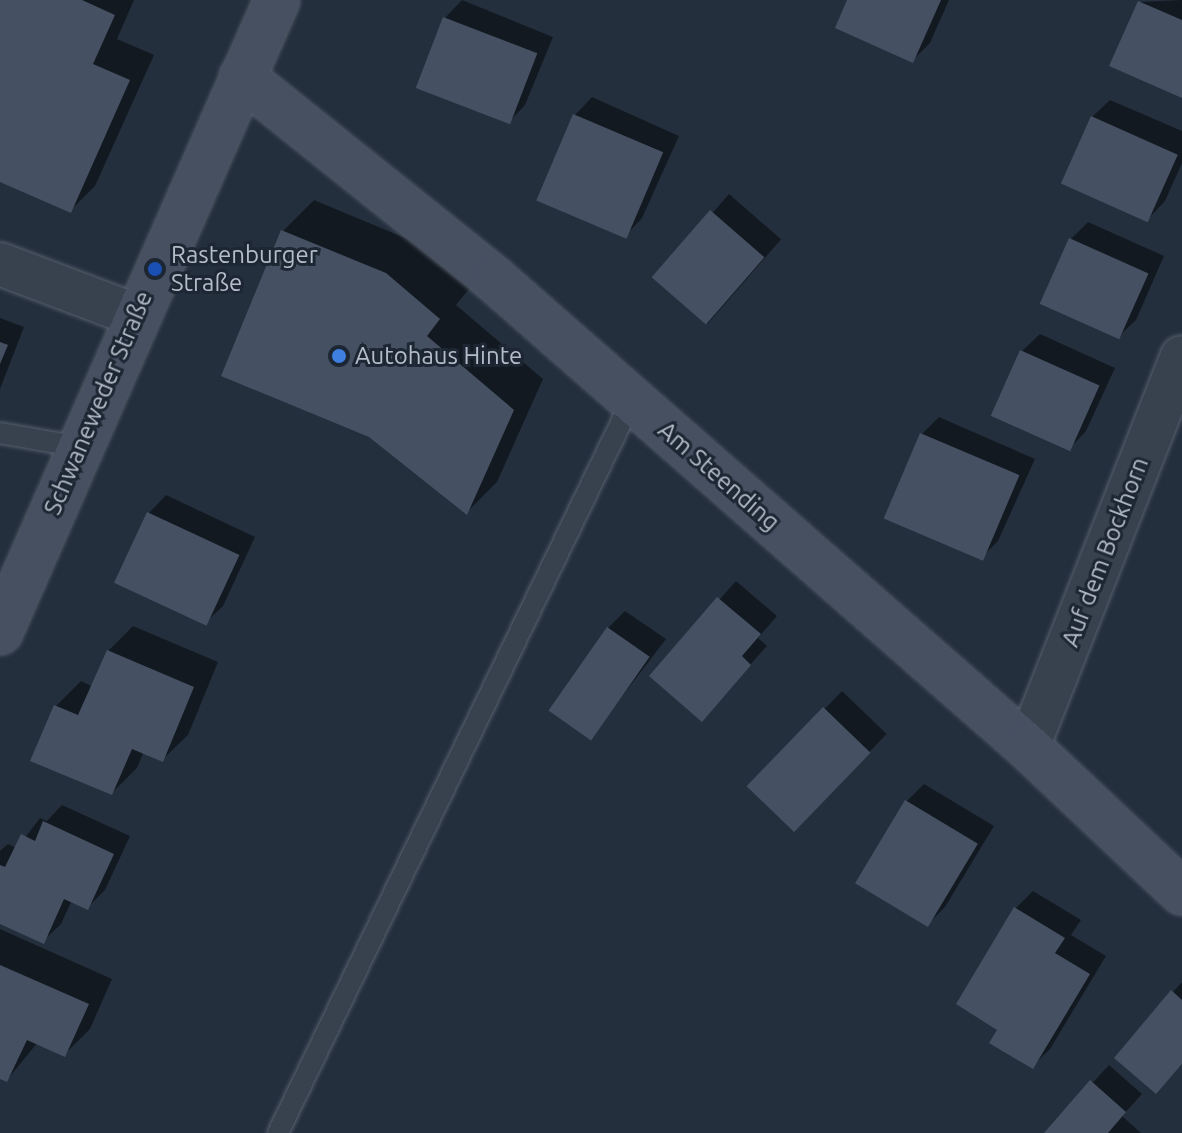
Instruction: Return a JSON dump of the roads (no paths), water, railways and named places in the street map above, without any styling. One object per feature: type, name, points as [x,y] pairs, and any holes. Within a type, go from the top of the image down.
[{"type":"street","name":"Schwaneweder Straße","points":[[0,632],[135,315],[277,0]]},
{"type":"street","name":"Am Steending","points":[[242,77],[494,279],[1028,747],[1182,892]]},
{"type":"street","points":[[0,264],[135,315]]},
{"type":"street","name":"Auf dem Bockhorn","points":[[1028,747],[1182,357]]},
{"type":"lane","points":[[278,1133],[632,400]]},
{"type":"lane","points":[[0,433],[80,447]]},
{"type":"place","name":"Rastenburger Straße","points":[[155,269]]},
{"type":"place","name":"Autohaus Hinte","points":[[339,356]]}]
